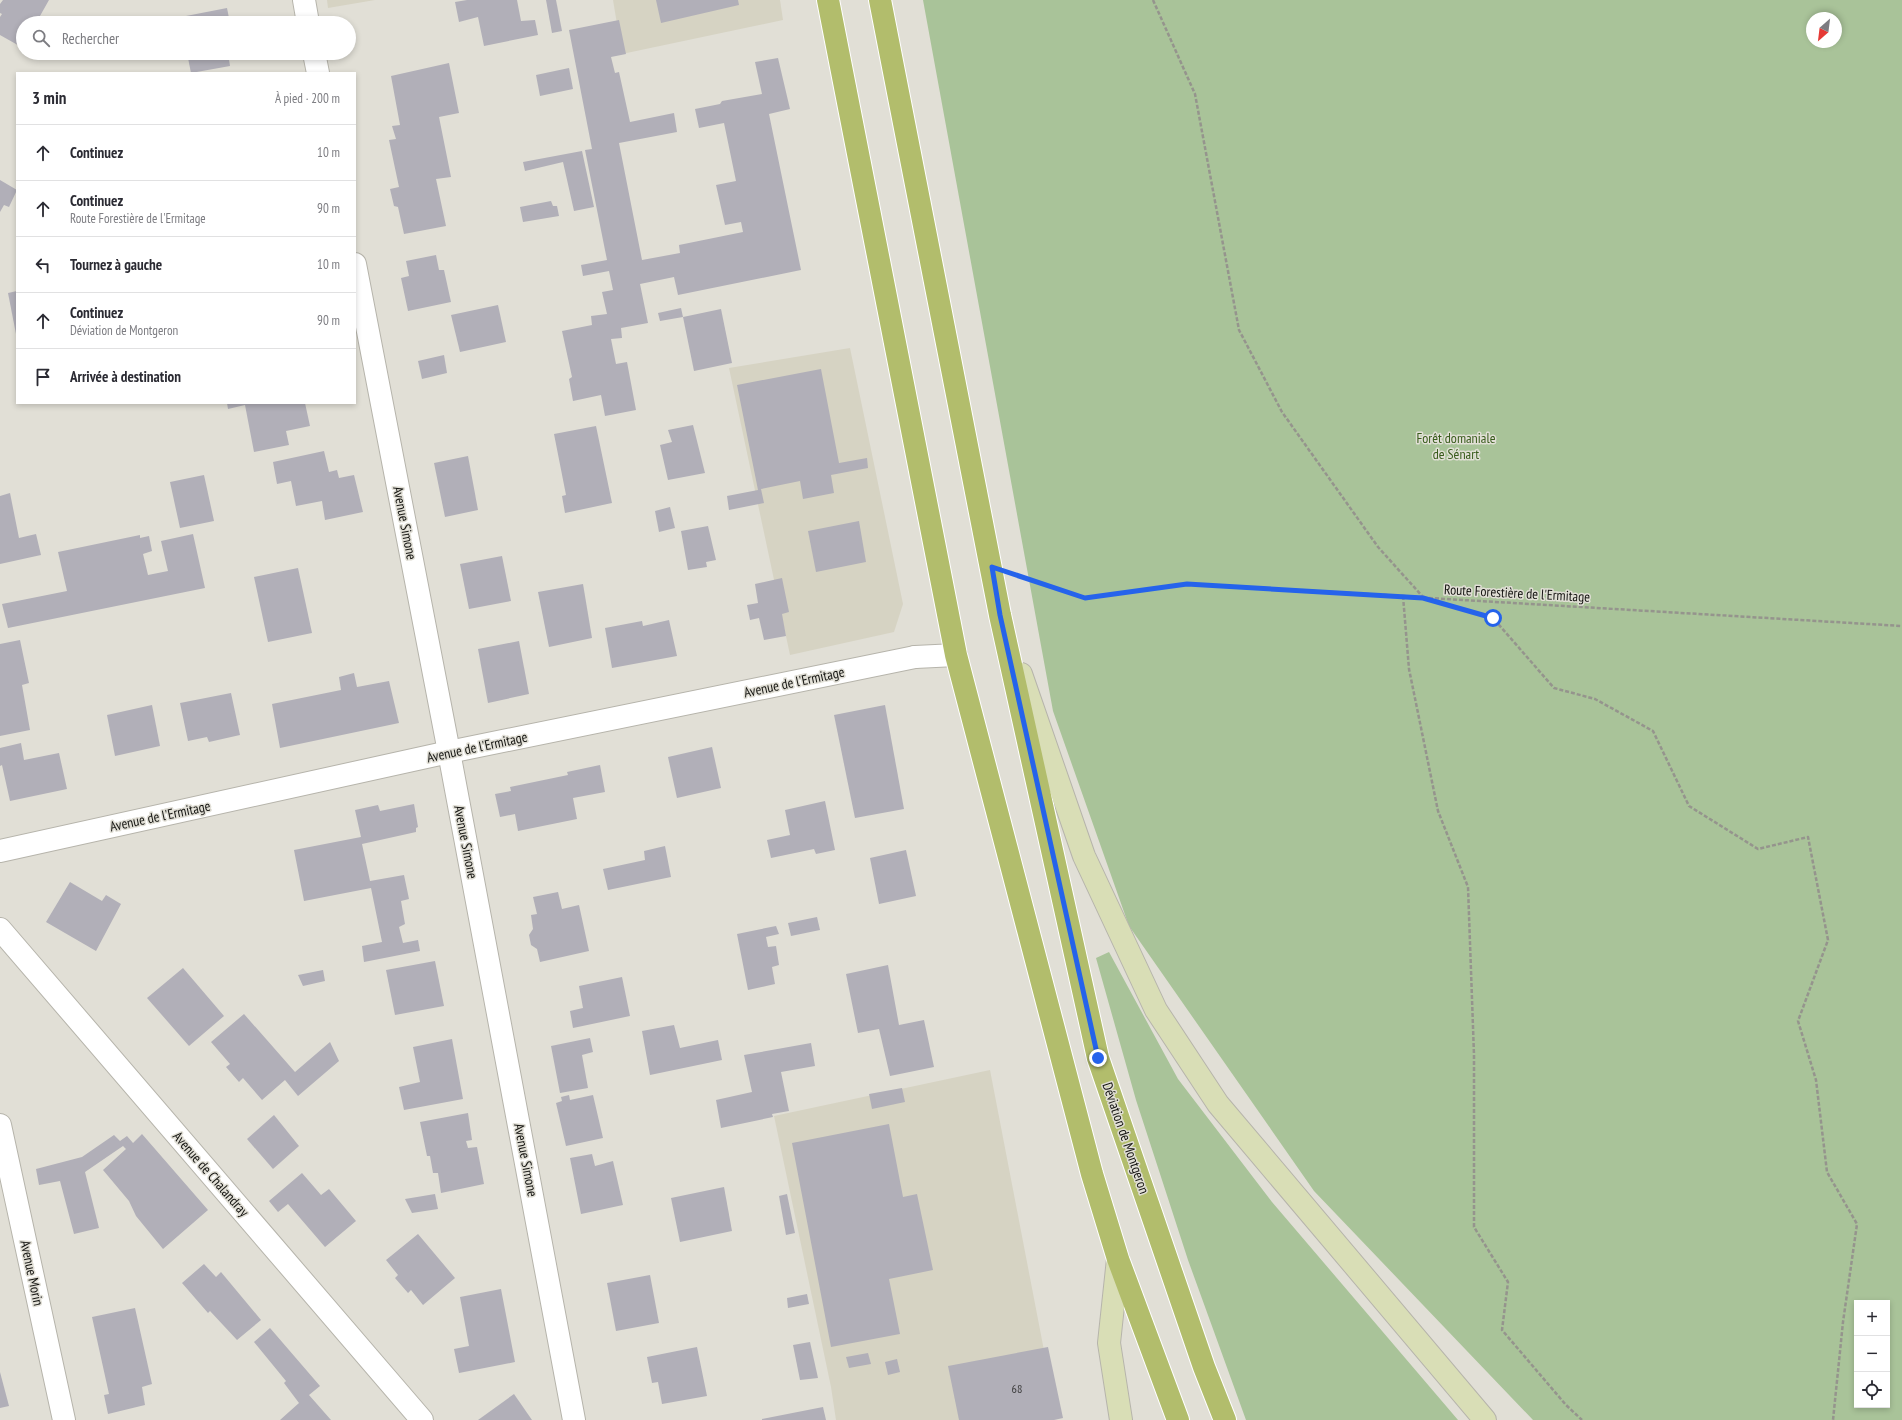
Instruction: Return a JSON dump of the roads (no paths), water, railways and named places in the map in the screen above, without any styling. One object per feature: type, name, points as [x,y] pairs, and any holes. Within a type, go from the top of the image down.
[{"type":"main road","points":[[828,0],[956,656],[1092,1174],[1118,1259],[1178,1420]]},
{"type":"main road","name":"Déviation de Montgeron","points":[[880,0],[992,567],[1000,615],[1098,1058],[1204,1367],[1225,1420]]},
{"type":"main road","points":[[1000,615],[1084,856],[1156,1010],[1218,1104],[1485,1420]]},
{"type":"main road","points":[[1118,1259],[1109,1343],[1121,1420]]},
{"type":"street","points":[[304,0],[307,16]]},
{"type":"street","points":[[315,60],[318,72]]},
{"type":"street","name":"Avenue Simone","points":[[356,269],[450,752],[574,1420]]},
{"type":"street","name":"Avenue de l'Ermitage","points":[[0,851],[450,752],[914,657],[956,656]]},
{"type":"street","name":"Avenue de Chalandray","points":[[0,929],[7,946],[422,1420]]},
{"type":"street","name":"Avenue Morin","points":[[0,1125],[64,1420]]},
{"type":"park label","name":"Forêt domaniale de Sénart","points":[[1456,446]]}]
